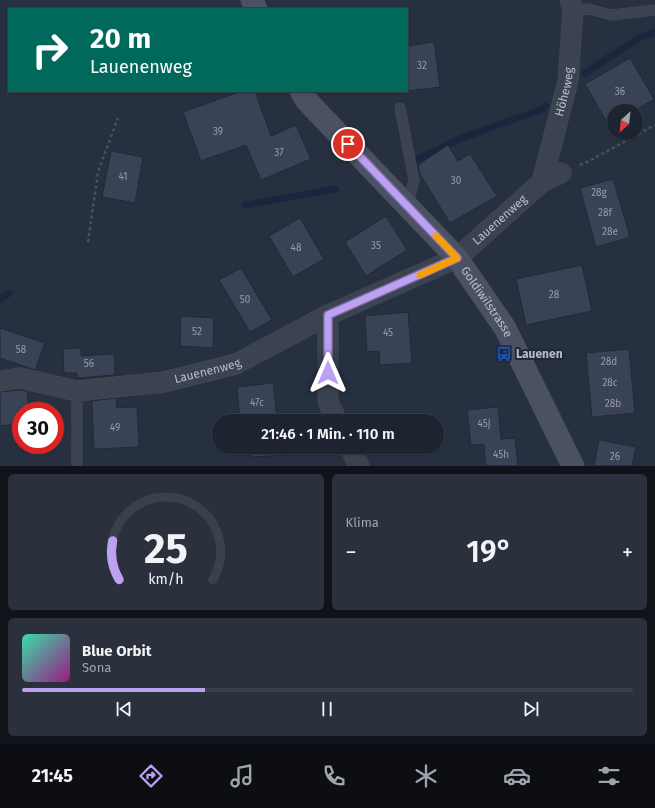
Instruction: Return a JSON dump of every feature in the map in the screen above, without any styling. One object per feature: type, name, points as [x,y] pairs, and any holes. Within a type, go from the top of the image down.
[{"type":"street","name":"Höheweg","points":[[542,182],[568,81],[572,5]]},
{"type":"street","name":"Goldiwilstrasse","points":[[307,93],[407,206],[457,258],[505,328],[574,466]]},
{"type":"street","name":"Lauenenweg","points":[[0,380],[20,378],[77,391],[164,382],[236,364],[328,315],[457,258],[542,182],[561,173]]},
{"type":"street","points":[[328,315],[328,402],[334,414]]},
{"type":"street","points":[[353,454],[359,466]]},
{"type":"lane","points":[[572,5],[612,15],[655,10]]},
{"type":"lane","points":[[400,108],[414,180],[407,206]]},
{"type":"lane","points":[[77,391],[77,466]]},
{"type":"path","points":[[88,242],[98,172],[118,118]]},
{"type":"path","points":[[589,161],[655,125]]},
{"type":"building","points":[[434,42],[440,87],[408,91],[408,46]]},
{"type":"building","points":[[630,58],[654,99],[643,106],[643,104],[607,104],[607,123],[585,84]]},
{"type":"building","points":[[239,92],[255,92],[271,136],[296,125],[311,159],[261,180],[246,145],[201,161],[183,112]]},
{"type":"building","points":[[448,145],[458,161],[470,154],[497,196],[450,223],[420,174],[418,165]]},
{"type":"building","points":[[111,151],[143,157],[135,203],[102,197]]},
{"type":"building","points":[[613,179],[630,237],[596,247],[580,188]]},
{"type":"building","points":[[386,216],[407,250],[366,276],[345,242]]},
{"type":"building","points":[[300,218],[324,259],[293,277],[269,236]]},
{"type":"building","points":[[582,265],[592,311],[526,325],[516,279]]},
{"type":"building","points":[[241,268],[272,320],[250,332],[219,280]]},
{"type":"building","points":[[408,312],[412,363],[380,365],[379,351],[367,352],[365,316]]},
{"type":"building","points":[[181,316],[214,318],[213,348],[180,346]]},
{"type":"building","points":[[0,328],[45,343],[35,370],[0,358]]},
{"type":"building","points":[[81,348],[81,356],[114,354],[115,375],[78,378],[77,373],[64,373],[63,349]]},
{"type":"building","points":[[629,349],[635,413],[592,417],[586,353]]},
{"type":"building","points":[[273,383],[276,414],[239,414],[237,387]]},
{"type":"building","points":[[20,390],[27,391],[28,402],[12,402],[12,425],[0,426],[0,392]]},
{"type":"building","points":[[116,398],[117,408],[137,407],[139,447],[94,449],[92,401]]},
{"type":"building","points":[[498,407],[501,439],[515,438],[518,466],[486,466],[484,444],[471,445],[467,410]]},
{"type":"building","points":[[412,413],[412,414],[380,414]]},
{"type":"building","points":[[599,440],[636,447],[632,466],[594,466]]},
{"type":"building","points":[[252,454],[288,455],[252,457]]},
{"type":"waterway","points":[[585,73],[639,38],[655,32]]},
{"type":"waterway","points":[[418,159],[464,137],[543,109],[546,106]]},
{"type":"waterway","points":[[246,205],[335,189]]},
{"type":"waterway","points":[[0,300],[9,293]]},
{"type":"slow traffic","points":[[420,275],[457,258],[436,236]]},
{"type":"place","name":"Lauenen","points":[[504,354]]},
{"type":"route","points":[[328,373],[328,315],[457,258],[348,144]]}]
